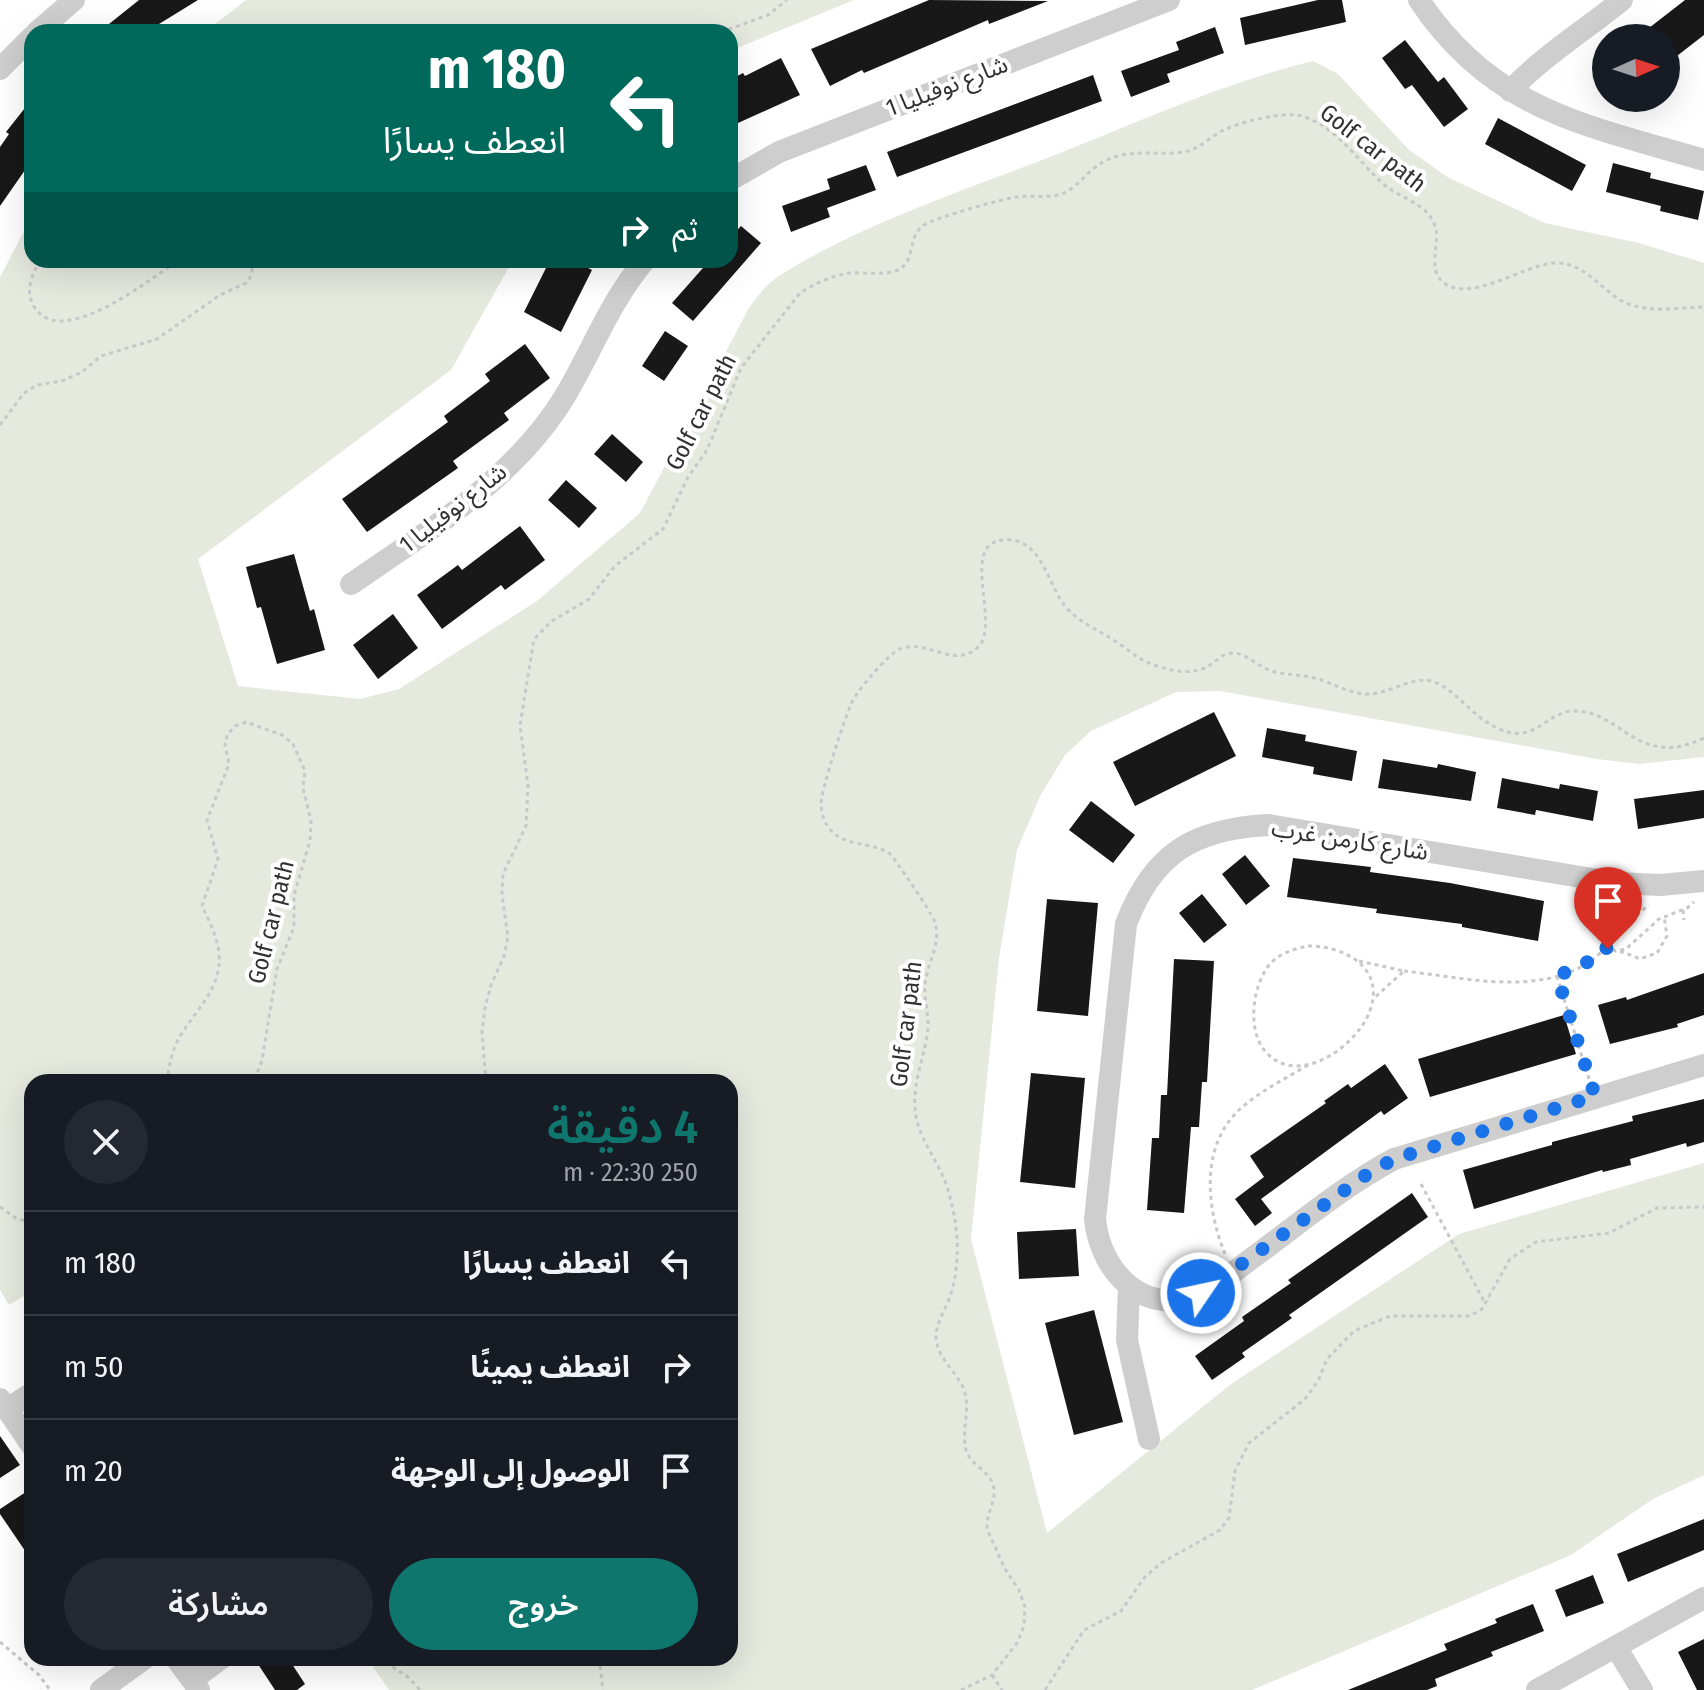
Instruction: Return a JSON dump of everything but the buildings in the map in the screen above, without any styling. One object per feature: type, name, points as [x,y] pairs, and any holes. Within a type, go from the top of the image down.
[{"type":"street","points":[[46,24],[74,0]]},
{"type":"street","name":"شارع نوفيليا 1","points":[[738,175],[779,152],[1169,0]]},
{"type":"street","points":[[1419,0],[1457,50],[1510,91],[1575,122],[1704,160]]},
{"type":"street","points":[[1510,91],[1534,66],[1583,33],[1622,0]]},
{"type":"street","points":[[0,69],[24,45]]},
{"type":"street","name":"شارع نوفيليا 1","points":[[351,584],[469,500],[505,470],[537,435],[565,397],[612,306],[639,268]]},
{"type":"street","name":"شارع كارمن غرب","points":[[1129,1286],[1103,1257],[1096,1238],[1095,1219],[1108,1113],[1122,943],[1134,902],[1146,881],[1180,847],[1223,830],[1268,825],[1617,883],[1700,882]]},
{"type":"street","points":[[1149,1439],[1152,1414],[1127,1340],[1129,1286],[1155,1297],[1183,1299],[1201,1293],[1366,1175],[1394,1159],[1704,1065]]},
{"type":"street","points":[[24,1396],[3,1404],[24,1434]]},
{"type":"street","points":[[1537,1690],[1704,1598]]},
{"type":"street","points":[[1616,1647],[1642,1690]]},
{"type":"street","points":[[101,1690],[134,1666]]},
{"type":"street","points":[[182,1666],[195,1685],[214,1666]]},
{"type":"path","points":[[738,26],[768,15],[787,0]]},
{"type":"path","name":"Golf car path","points":[[485,1074],[482,1032],[485,1008],[508,937],[502,895],[503,874],[526,826],[527,766],[520,725],[534,639],[552,621],[589,599],[615,566],[663,529],[688,477],[707,450],[741,368],[800,293],[809,286],[847,274],[900,269],[909,261],[914,236],[921,226],[933,221],[1004,199],[1063,194],[1109,159],[1132,152],[1185,152],[1224,129],[1292,114],[1305,117],[1347,144],[1380,181],[1428,212],[1436,228],[1437,274],[1444,283],[1455,287],[1484,287],[1516,273],[1557,263],[1574,266],[1590,274],[1624,302],[1642,308],[1704,307]]},
{"type":"path","points":[[37,268],[29,290],[34,307],[46,319],[64,320],[99,312],[167,268]]},
{"type":"path","points":[[0,425],[24,393],[37,385],[62,381],[82,372],[101,356],[157,339],[220,295],[246,283],[252,275],[252,268]]},
{"type":"path","name":"Golf car path","points":[[961,1690],[992,1675],[1017,1643],[1024,1626],[1025,1607],[987,1529],[986,1518],[995,1491],[992,1481],[966,1449],[968,1409],[965,1393],[936,1342],[936,1332],[951,1294],[956,1270],[955,1222],[945,1182],[918,1132],[914,1101],[928,1032],[925,983],[937,934],[934,920],[897,860],[881,850],[846,842],[833,832],[824,819],[820,803],[850,705],[858,692],[888,657],[901,648],[917,645],[961,656],[974,652],[983,642],[987,630],[980,568],[982,554],[989,546],[1010,539],[1020,542],[1040,560],[1072,615],[1141,660],[1159,667],[1193,672],[1222,656],[1239,654],[1263,668],[1311,677],[1350,692],[1385,693],[1417,681],[1438,683],[1472,714],[1502,731],[1517,734],[1533,732],[1558,715],[1572,711],[1599,719],[1647,745],[1687,745],[1704,738]]},
{"type":"path","name":"Golf car path","points":[[168,1074],[177,1040],[207,1001],[218,970],[216,937],[202,906],[218,859],[207,820],[229,764],[225,746],[227,735],[235,726],[246,722],[282,735],[293,744],[305,771],[303,788],[311,821],[310,841],[294,895],[294,927],[277,969],[257,1074]]},
{"type":"path","points":[[1620,951],[1664,916],[1695,902],[1700,882]]},
{"type":"path","points":[[1311,1064],[1277,1060],[1269,1056],[1258,1041],[1255,1008],[1263,974],[1278,957],[1308,946],[1337,948],[1359,961],[1404,971],[1510,982],[1557,976],[1585,964],[1653,901]]},
{"type":"path","points":[[1683,910],[1684,920]]},
{"type":"path","points":[[1605,947],[1640,959],[1657,953],[1667,936],[1664,916]]},
{"type":"path","points":[[1359,961],[1369,978],[1373,999]]},
{"type":"path","points":[[1233,1272],[1214,1217],[1211,1194],[1215,1147],[1221,1133],[1238,1111],[1311,1064],[1330,1057],[1348,1045],[1364,1025],[1373,999],[1404,971]]},
{"type":"path","points":[[1557,976],[1595,1096]]},
{"type":"path","points":[[1421,1184],[1485,1303]]},
{"type":"path","points":[[0,1207],[24,1220]]},
{"type":"path","points":[[1045,1690],[1084,1630],[1121,1611],[1144,1578],[1161,1563],[1220,1530],[1229,1518],[1240,1456],[1260,1432],[1305,1399],[1339,1344],[1354,1331],[1390,1316],[1434,1314],[1463,1317],[1476,1313],[1510,1259],[1536,1242],[1609,1233],[1657,1208],[1704,1207]]},
{"type":"path","points":[[0,1642],[24,1662]]},
{"type":"path","points":[[28,1666],[50,1690]]},
{"type":"path","points":[[391,1666],[420,1690]]},
{"type":"path","points":[[600,1666],[603,1690]]},
{"type":"path","points":[[992,1675],[1002,1690]]},
{"type":"shaded area","points":[[246,0],[854,0],[738,48],[738,24],[215,24]]},
{"type":"shaded area","points":[[1313,61],[1338,74],[1409,150],[1449,178],[1545,223],[1639,243],[1704,263],[1704,757],[1639,764],[1597,759],[1220,691],[1176,692],[1091,731],[1065,755],[1040,796],[1017,850],[999,958],[971,1239],[1047,1533],[1231,1384],[1459,1234],[1704,1163],[1704,1475],[1653,1499],[1571,1555],[1252,1690],[389,1690],[372,1666],[738,1666],[738,1074],[24,1074],[24,1296],[9,1305],[0,1290],[0,277],[24,231],[24,268],[508,268],[451,370],[198,559],[238,686],[360,699],[399,689],[537,601],[640,513],[749,308],[777,278],[846,239],[913,210],[1212,92]]},
{"type":"route","points":[[1201,1293],[1366,1175],[1394,1159],[1595,1096],[1557,976],[1585,964],[1605,947],[1608,949]]}]
